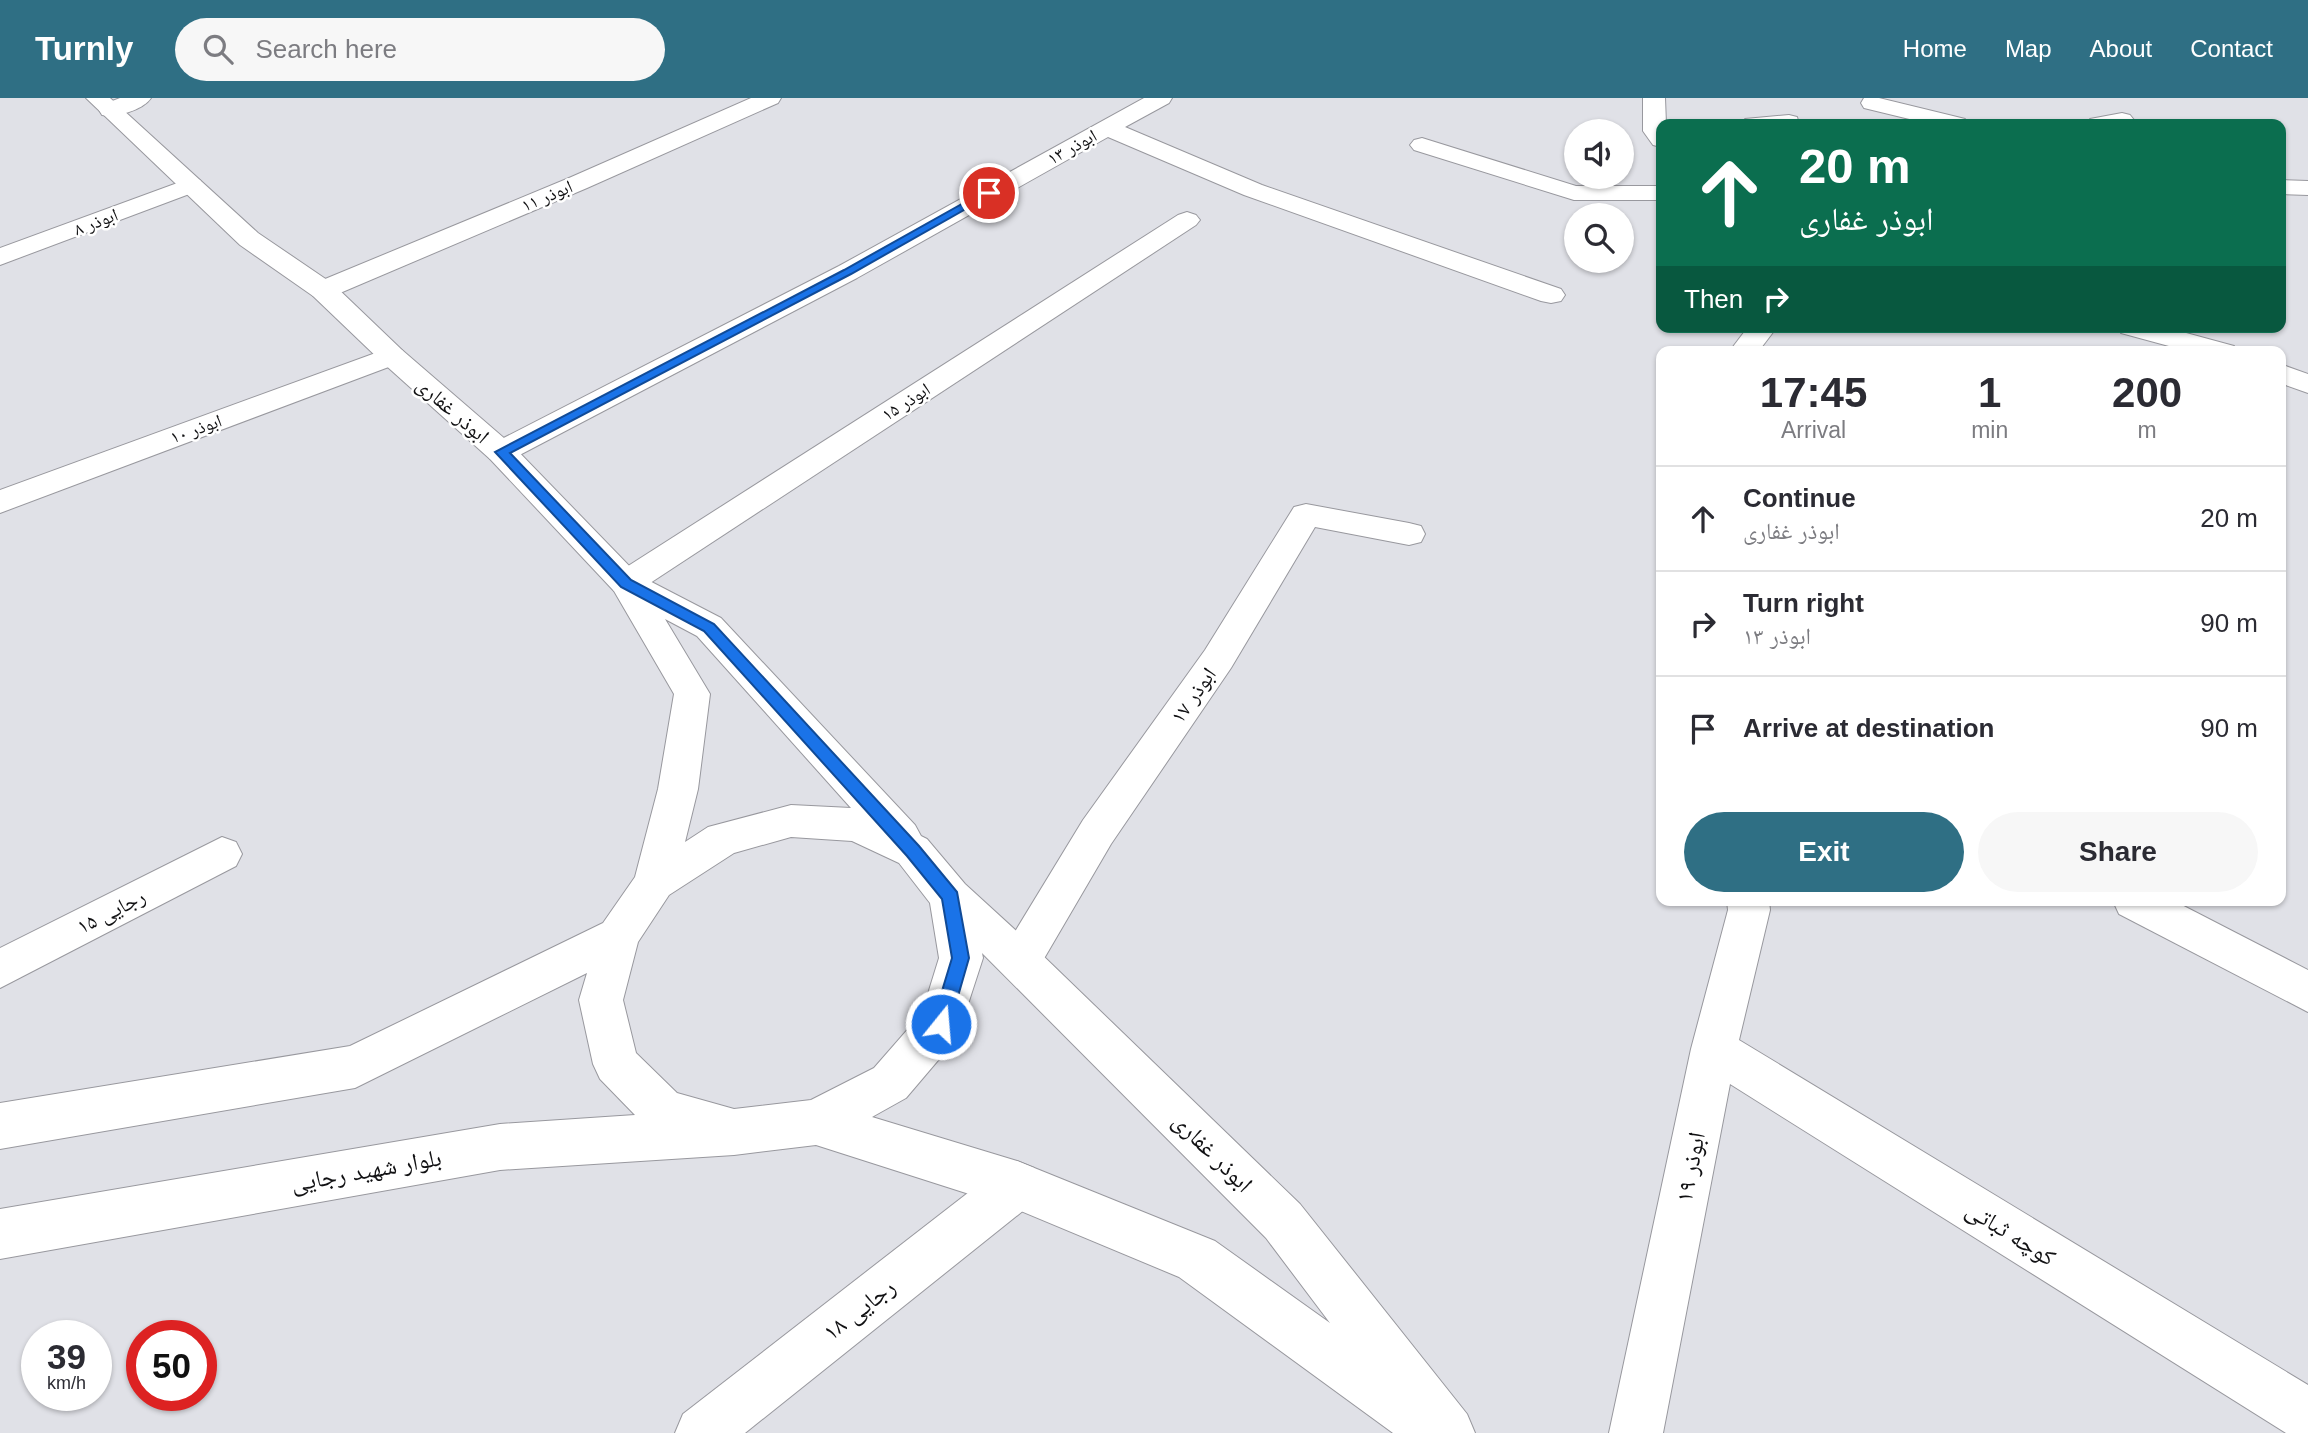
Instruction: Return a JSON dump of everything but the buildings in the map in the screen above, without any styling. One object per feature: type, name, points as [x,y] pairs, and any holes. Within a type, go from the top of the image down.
[{"type":"main road","points":[[104,104],[140,98]]},
{"type":"main road","name":"ابوذر ۱۱","points":[[323,290],[578,183],[770,98]]},
{"type":"main road","name":"ابوذر ۱۳","points":[[501,452],[848,272],[1161,98]]},
{"type":"main road","points":[[1654,98],[1657,119]]},
{"type":"main road","points":[[1872,103],[1937,119]]},
{"type":"main road","name":"ابوذر غفاری","points":[[104,104],[249,239],[323,290],[392,356],[501,452],[626,583],[709,627],[913,851],[950,897],[1020,961],[1283,1221],[1448,1433]]},
{"type":"main road","points":[[1107,128],[1253,190],[1551,295]]},
{"type":"main road","points":[[1422,145],[1574,193],[1656,193]]},
{"type":"main road","name":"ابوذر ۸","points":[[0,257],[191,185]]},
{"type":"main road","points":[[2286,187],[2308,188]]},
{"type":"main road","name":"ابوذر ۱۵","points":[[626,583],[1187,220]]},
{"type":"main road","points":[[2153,333],[2202,346]]},
{"type":"main road","name":"ابوذر ۱۰","points":[[0,502],[392,356]]},
{"type":"main road","points":[[2286,375],[2308,384]]},
{"type":"main road","name":"ابوذر ۱۷","points":[[1020,961],[1097,832],[1219,659],[1306,515],[1409,534]]},
{"type":"main road","points":[[626,583],[692,694],[678,789],[654,883],[618,936],[601,1000],[616,1064],[663,1111],[734,1132]]},
{"type":"main road","points":[[654,883],[722,839],[791,821],[857,825],[913,851]]},
{"type":"main road","name":"رجایی ۱۵","points":[[0,969],[222,854]]},
{"type":"main road","points":[[816,1122],[890,1083],[941,1024],[961,958],[950,897]]},
{"type":"main road","name":"ابوذر ۱۹","points":[[1636,1433],[1714,1049],[1747,906]]},
{"type":"main road","points":[[2146,906],[2308,992]]},
{"type":"main road","points":[[0,1126],[355,1067],[618,936]]},
{"type":"main road","name":"کوچه ثباتی","points":[[1714,1049],[2308,1416]]},
{"type":"main road","points":[[816,1122],[1017,1185],[1197,1259],[1438,1433]]},
{"type":"main road","name":"بلوار شهید رجایی","points":[[0,1234],[500,1147],[734,1132],[816,1122]]},
{"type":"main road","name":"رجایی ۱۸","points":[[702,1433],[1017,1185]]},
{"type":"route","points":[[941,1024],[961,958],[950,897],[913,851],[709,627],[626,583],[501,452],[848,272],[989,193]]}]
